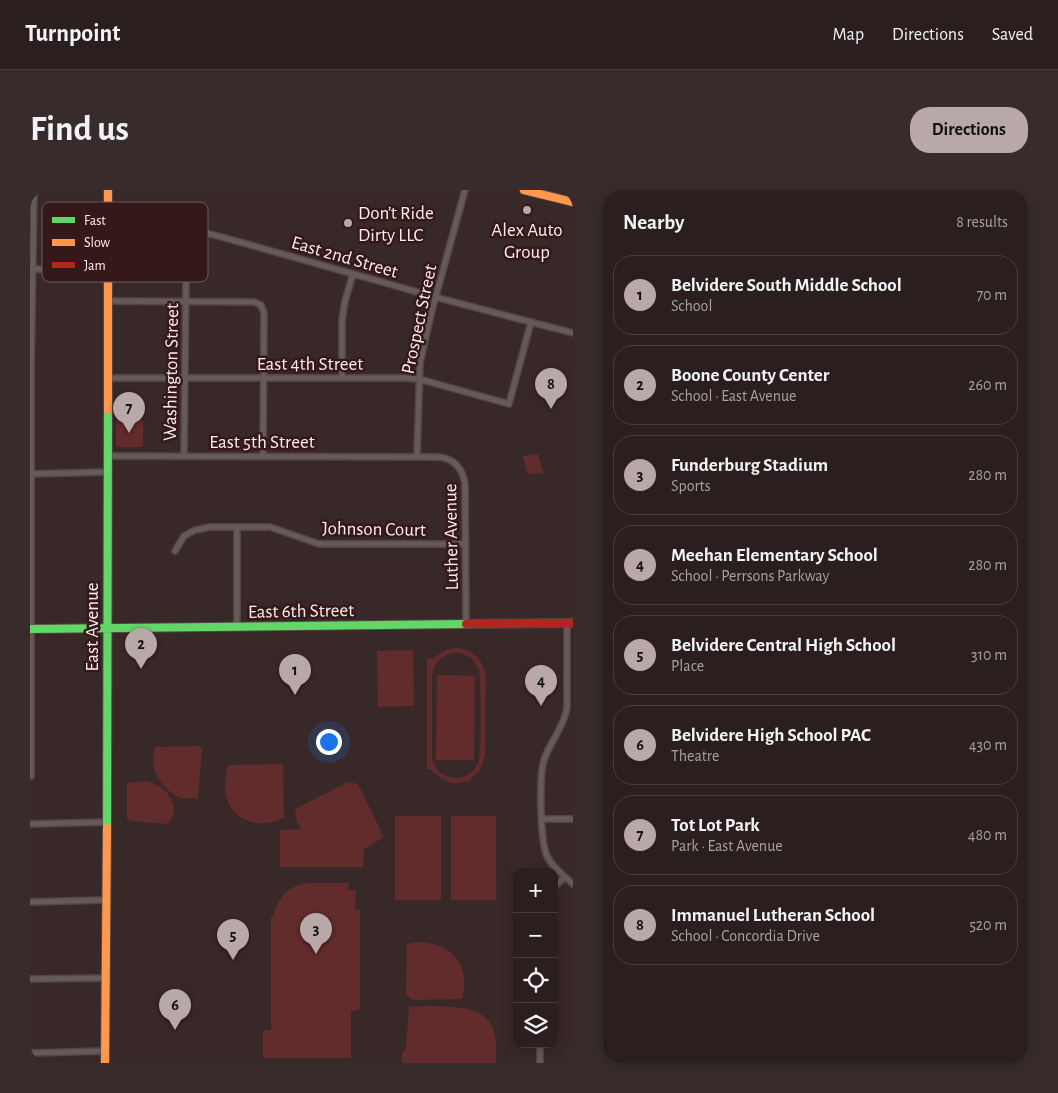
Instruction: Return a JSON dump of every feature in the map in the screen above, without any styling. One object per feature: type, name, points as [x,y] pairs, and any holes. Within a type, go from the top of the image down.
[{"type":"street","points":[[31,776],[31,370],[34,190]]},
{"type":"street","name":"Prospect Street","points":[[417,456],[420,362],[465,190]]},
{"type":"street","points":[[524,190],[573,202]]},
{"type":"street","name":"East 2nd Street","points":[[208,233],[573,333]]},
{"type":"street","points":[[342,377],[342,320],[345,301],[353,274]]},
{"type":"street","name":"East Avenue","points":[[105,1063],[108,282]]},
{"type":"street","name":"Washington Street","points":[[184,456],[186,282]]},
{"type":"street","points":[[109,301],[254,302],[261,305],[264,313],[262,456]]},
{"type":"street","name":"East 4th Street","points":[[108,378],[404,378],[419,379],[509,404],[531,322]]},
{"type":"street","name":"East 5th Street","points":[[107,456],[417,456]]},
{"type":"street","name":"Luther Avenue","points":[[417,456],[443,457],[455,463],[462,470],[466,484],[466,624]]},
{"type":"street","points":[[31,474],[107,472]]},
{"type":"street","name":"Johnson Court","points":[[175,551],[184,536],[195,530],[210,527],[270,527],[320,544],[466,544]]},
{"type":"street","points":[[237,527],[237,627]]},
{"type":"street","points":[[570,623],[568,708],[565,719],[544,762],[542,773],[542,840],[546,855],[573,884]]},
{"type":"street","name":"East 6th Street","points":[[30,629],[570,623]]},
{"type":"street","points":[[542,819],[573,819]]},
{"type":"street","points":[[30,824],[106,822]]},
{"type":"street","points":[[558,883],[565,877]]},
{"type":"street","points":[[30,902],[105,900]]},
{"type":"street","points":[[30,978],[104,978]]},
{"type":"street","points":[[540,1048],[540,1063]]},
{"type":"street","points":[[30,1053],[105,1051]]},
{"type":"shaded area","points":[[116,420],[143,420],[143,447],[116,447]]},
{"type":"shaded area","points":[[538,454],[543,473],[527,474],[523,456]]},
{"type":"shaded area","points":[[453,648],[464,649],[478,658],[484,667],[486,679],[485,755],[481,769],[469,781],[457,783],[451,783],[440,778],[430,769],[427,769],[427,659],[431,659]],"holes":[[[458,652],[472,658],[479,670],[480,677],[479,757],[476,767],[470,773],[463,777],[454,778],[443,775],[438,771],[432,759],[432,678],[436,663],[443,657]]]},
{"type":"shaded area","points":[[413,650],[414,706],[378,707],[377,651]]},
{"type":"shaded area","points":[[437,675],[475,676],[474,760],[436,760]]},
{"type":"shaded area","points":[[200,746],[202,750],[198,798],[178,797],[168,790],[157,776],[153,765],[155,747]]},
{"type":"shaded area","points":[[283,764],[284,817],[269,823],[261,823],[246,820],[233,811],[225,790],[228,765]]},
{"type":"shaded area","points":[[146,781],[166,791],[170,797],[174,810],[168,824],[130,821],[127,818],[127,783]]},
{"type":"shaded area","points":[[348,782],[358,784],[384,837],[364,849],[363,867],[280,867],[280,830],[301,829],[297,822],[295,809]]},
{"type":"shaded area","points":[[395,816],[441,816],[441,900],[395,900]]},
{"type":"shaded area","points":[[451,816],[496,816],[496,900],[451,900]]},
{"type":"shaded area","points":[[309,883],[349,883],[348,890],[356,890],[355,909],[360,910],[360,1003],[359,1010],[351,1011],[351,1058],[263,1058],[263,1030],[271,1030],[271,917],[273,917],[285,893],[296,886]]},
{"type":"shaded area","points":[[419,942],[441,947],[457,959],[464,976],[462,999],[412,1000],[406,994],[407,944]]},
{"type":"shaded area","points":[[409,1007],[464,1008],[482,1015],[493,1028],[496,1063],[402,1063],[402,1053],[406,1049]]},
{"type":"traffic: fast","points":[[107,828],[108,410]]},
{"type":"traffic: fast","points":[[30,629],[466,624]]},
{"type":"traffic: slow","points":[[108,190],[108,202]]},
{"type":"traffic: slow","points":[[524,190],[573,202]]},
{"type":"traffic: slow","points":[[108,282],[108,410]]},
{"type":"traffic: slow","points":[[105,1063],[107,828]]},
{"type":"traffic: jam","points":[[466,624],[573,623]]},
{"type":"place","name":"Alex Auto Group","points":[[527,210]]},
{"type":"place","name":"Don’t Ride Dirty LLC","points":[[348,223]]},
{"type":"place","name":"Immanuel Lutheran School","points":[[551,409]]},
{"type":"place","name":"Tot Lot Park","points":[[129,433]]},
{"type":"place","name":"Boone County Center","points":[[141,669]]},
{"type":"place","name":"Belvidere South Middle School","points":[[295,695]]},
{"type":"place","name":"Meehan Elementary School","points":[[541,706]]},
{"type":"place","name":"Funderburg Stadium","points":[[316,954]]},
{"type":"place","name":"Belvidere Central High School","points":[[233,960]]},
{"type":"place","name":"Belvidere High School PAC","points":[[175,1030]]}]
